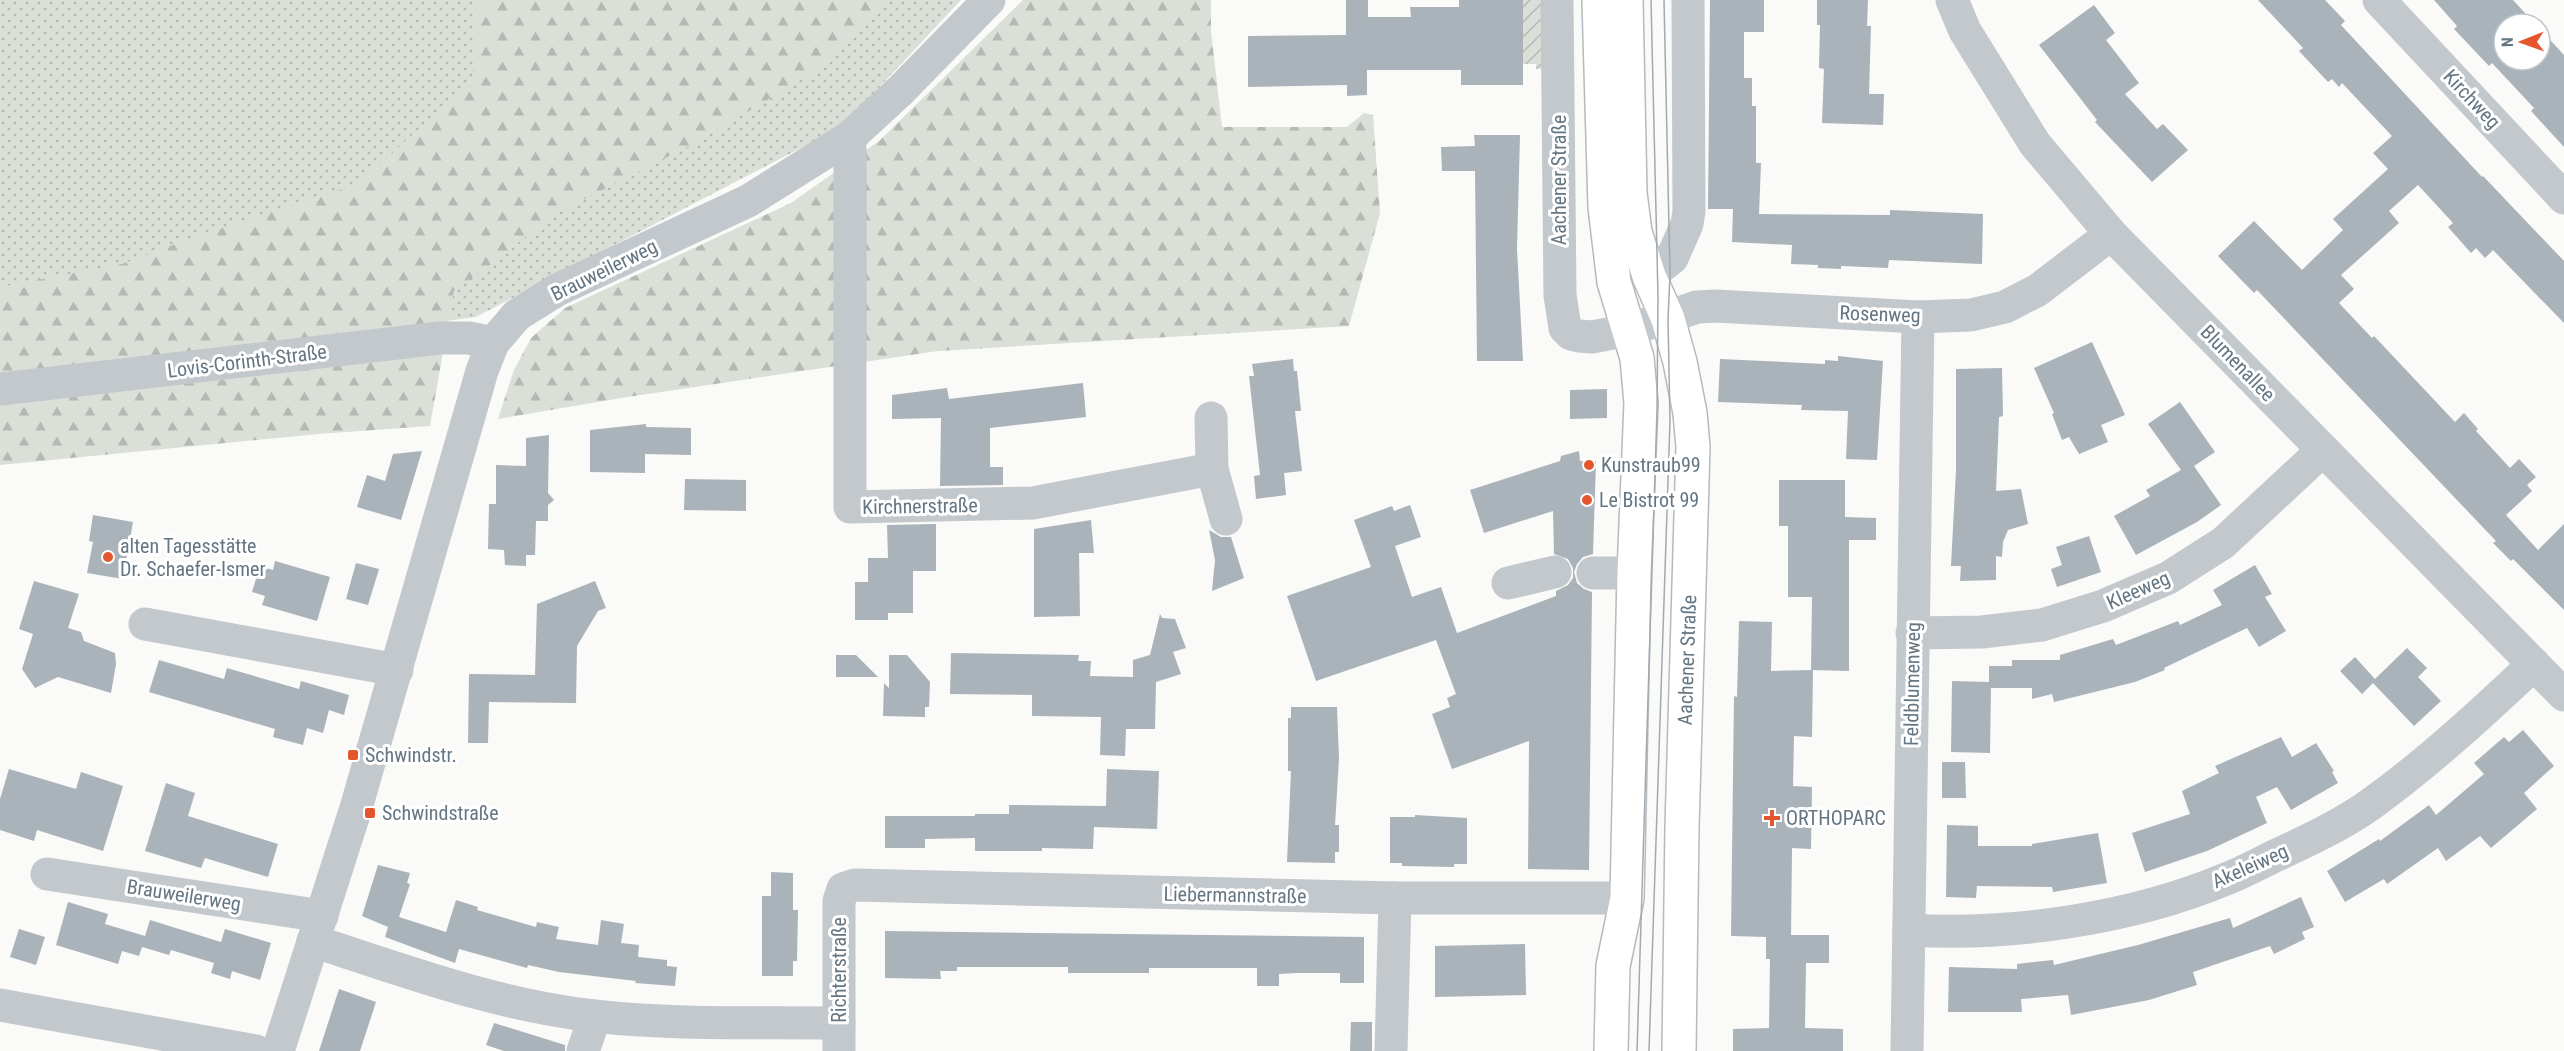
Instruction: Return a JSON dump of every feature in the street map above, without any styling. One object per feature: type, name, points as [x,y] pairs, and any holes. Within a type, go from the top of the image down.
[{"type":"main road","points":[[1599,0],[1605,207],[1614,282],[1637,358],[1641,403],[1634,573],[1627,898],[1613,966],[1611,1051]]},
{"type":"main road","name":"Aachener Straße","points":[[1626,0],[1630,193],[1635,232],[1649,276],[1668,319],[1690,413],[1693,447],[1682,827],[1679,1051]]},
{"type":"street","name":"Brauweilerweg","points":[[278,1051],[357,808],[482,371],[493,344],[517,315],[557,290],[748,201],[850,137],[901,90],[989,0]]},
{"type":"street","name":"Aachener Straße","points":[[1557,0],[1561,314],[1565,328],[1571,334],[1592,337],[1629,330]]},
{"type":"street","points":[[1649,276],[1672,258],[1688,217],[1688,0]]},
{"type":"street","name":"Blumenallee","points":[[1952,0],[1965,31],[2035,144],[2111,234],[2564,695]]},
{"type":"street","name":"Kirchweg","points":[[2379,0],[2564,198]]},
{"type":"street","name":"Kirchnerstraße","points":[[850,137],[850,507],[1033,503],[1212,469]]},
{"type":"street","name":"Rosenweg","points":[[1629,330],[1668,319],[1698,307],[1716,306],[1918,317],[1971,315],[2005,307],[2038,290],[2111,234]]},
{"type":"street","name":"Feldblumenweg","points":[[1907,1051],[1918,317]]},
{"type":"street","name":"Lovis-Corinth-Straße","points":[[0,389],[440,338],[468,338],[493,344]]},
{"type":"street","points":[[1211,418],[1212,469],[1226,519]]},
{"type":"street","name":"Kleeweg","points":[[1912,633],[1982,632],[2042,625],[2103,606],[2168,578],[2223,543],[2323,450]]},
{"type":"street","points":[[1508,583],[1555,572]]},
{"type":"street","points":[[1593,573],[1634,573]]},
{"type":"street","points":[[145,624],[397,670]]},
{"type":"street","name":"Akeleiweg","points":[[1909,930],[1955,933],[2054,924],[2138,908],[2225,880],[2323,833],[2370,805],[2465,727],[2534,664]]},
{"type":"street","name":"Brauweilerweg","points":[[47,874],[317,928]]},
{"type":"street","name":"Liebermannstraße","points":[[843,889],[855,885],[1395,898],[1627,898]]},
{"type":"street","name":"Richterstraße","points":[[839,1037],[839,901],[843,889]]},
{"type":"street","points":[[1392,1051],[1395,898]]},
{"type":"street","points":[[317,928],[457,988],[530,1006],[595,1016],[839,1037]]},
{"type":"street","points":[[0,1005],[256,1051]]},
{"type":"street","points":[[583,1051],[595,1016]]},
{"type":"green space","points":[[0,0],[961,0],[843,126],[476,317],[0,380]]},
{"type":"green space","points":[[476,0],[888,0],[829,63],[697,142],[551,216],[497,260],[454,290],[430,426],[318,434],[0,465],[0,287],[122,264],[194,237],[361,183],[405,141],[473,84]]},
{"type":"green space","points":[[1023,0],[1211,0],[1211,31],[1222,127],[1347,127],[1364,113],[1373,115],[1380,213],[1349,326],[938,351],[627,397],[498,419],[514,370],[531,338],[565,308],[791,203],[879,141]]},
{"type":"green space","points":[[1523,0],[1546,0],[1547,69],[1536,69],[1536,64],[1523,64]]},
{"type":"building","points":[[1346,0],[1368,0],[1368,17],[1411,17],[1410,7],[1459,7],[1459,0],[1523,0],[1523,85],[1461,85],[1461,70],[1367,70],[1367,95],[1347,96],[1347,85],[1248,87],[1248,36],[1346,35]]},
{"type":"building","points":[[1710,0],[1764,0],[1764,32],[1744,32],[1744,78],[1752,78],[1752,106],[1756,106],[1756,163],[1761,163],[1759,214],[1890,215],[1890,210],[1983,214],[1982,264],[1889,260],[1888,268],[1841,266],[1841,269],[1818,268],[1818,265],[1791,264],[1792,245],[1732,242],[1733,209],[1708,209]]},
{"type":"building","points":[[1817,0],[1868,0],[1867,26],[1871,26],[1869,94],[1884,94],[1883,125],[1822,123],[1824,69],[1819,68],[1820,25],[1817,25]]},
{"type":"building","points":[[2258,0],[2325,0],[2345,21],[2341,25],[2482,177],[2564,261],[2564,323],[2493,250],[2485,258],[2476,248],[2471,253],[2448,227],[2453,223],[2418,185],[2389,211],[2399,223],[2341,275],[2354,289],[2339,303],[2372,338],[2374,336],[2455,422],[2464,413],[2478,429],[2476,431],[2510,468],[2519,459],[2536,477],[2527,485],[2532,491],[2506,515],[2538,550],[2564,524],[2564,610],[2513,559],[2511,561],[2493,543],[2496,541],[2257,290],[2254,293],[2218,256],[2254,221],[2302,270],[2343,230],[2333,219],[2388,169],[2373,153],[2392,136],[2342,83],[2339,87],[2332,79],[2328,82],[2299,51],[2303,48]]},
{"type":"building","points":[[2434,0],[2513,0],[2524,12],[2492,12],[2492,63],[2489,66],[2454,29],[2457,26]]},
{"type":"building","points":[[2094,5],[2115,33],[2106,40],[2139,83],[2125,94],[2157,129],[2163,124],[2188,150],[2152,182],[2095,122],[2097,120],[2039,45]]},
{"type":"building","points":[[2552,42],[2564,55],[2564,147],[2531,111],[2534,108],[2500,72],[2552,72]]},
{"type":"building","points":[[1474,135],[1520,135],[1517,249],[1523,361],[1477,361],[1475,171],[1442,171],[1441,147],[1475,146]]},
{"type":"building","points":[[2092,342],[2125,415],[2101,425],[2108,442],[2079,454],[2069,437],[2062,440],[2052,414],[2054,413],[2034,368]]},
{"type":"building","points":[[1838,356],[1883,361],[1877,460],[1846,459],[1848,411],[1801,410],[1802,405],[1718,402],[1720,359],[1825,364],[1825,360],[1838,361]]},
{"type":"building","points":[[1293,359],[1294,371],[1297,371],[1301,411],[1295,411],[1302,471],[1284,473],[1286,495],[1256,499],[1254,476],[1260,475],[1249,376],[1254,376],[1252,364]]},
{"type":"building","points":[[2002,368],[2003,416],[1999,417],[1996,491],[2021,489],[2028,524],[2008,530],[2003,542],[2002,557],[1996,556],[1996,580],[1960,581],[1961,566],[1951,566],[1956,470],[1956,369]]},
{"type":"building","points":[[1083,383],[1086,417],[990,428],[990,467],[1003,467],[1003,485],[940,486],[941,418],[892,419],[892,395],[947,388],[949,399]]},
{"type":"building","points":[[1607,389],[1607,418],[1570,419],[1570,390]]},
{"type":"building","points":[[2180,402],[2215,452],[2194,466],[2221,505],[2197,522],[2136,555],[2114,516],[2150,496],[2146,490],[2181,470],[2148,424]]},
{"type":"building","points":[[646,424],[646,427],[691,428],[691,455],[645,454],[645,473],[590,472],[590,430]]},
{"type":"building","points":[[549,435],[548,493],[554,500],[548,505],[548,521],[536,521],[535,555],[526,555],[526,566],[505,565],[504,550],[488,549],[489,504],[496,504],[496,465],[526,466],[526,438]]},
{"type":"building","points":[[422,451],[401,520],[357,507],[367,475],[385,481],[393,454]]},
{"type":"building","points":[[1579,451],[1580,461],[1596,461],[1593,554],[1583,557],[1574,572],[1577,583],[1592,592],[1589,870],[1528,869],[1529,741],[1452,769],[1432,714],[1450,707],[1447,698],[1456,694],[1436,640],[1316,681],[1287,596],[1371,567],[1354,520],[1392,506],[1394,511],[1410,505],[1421,537],[1395,546],[1412,597],[1441,587],[1457,633],[1556,596],[1556,591],[1568,585],[1573,578],[1573,568],[1568,559],[1554,554],[1553,511],[1484,533],[1470,490],[1560,461],[1561,456]]},
{"type":"building","points":[[685,479],[746,480],[746,511],[684,510]]},
{"type":"building","points":[[1779,480],[1845,480],[1845,517],[1876,518],[1876,540],[1849,540],[1849,671],[1811,670],[1812,597],[1788,597],[1788,526],[1779,526]]},
{"type":"building","name":"alten Tagesstätte Dr. Schaefer-Ismer","points":[[93,515],[133,522],[123,579],[87,573],[93,542],[89,541]]},
{"type":"building","points":[[1091,520],[1094,553],[1079,553],[1080,616],[1034,617],[1034,529]]},
{"type":"building","points":[[936,524],[936,571],[913,571],[913,613],[888,613],[888,620],[855,620],[855,582],[868,582],[868,558],[888,558],[887,525]]},
{"type":"building","points":[[1209,530],[1221,537],[1231,537],[1244,578],[1212,591],[1215,560]]},
{"type":"building","points":[[2089,536],[2101,572],[2057,587],[2051,569],[2062,565],[2056,547]]},
{"type":"building","points":[[275,561],[330,577],[317,621],[262,605],[265,596],[252,592],[260,566],[273,570]]},
{"type":"building","points":[[356,563],[379,569],[368,605],[346,599]]},
{"type":"building","points":[[2255,565],[2272,594],[2265,597],[2286,631],[2259,647],[2247,628],[2164,668],[2165,670],[2135,682],[2054,702],[2052,694],[2032,699],[2032,688],[1991,688],[1990,753],[1951,752],[1952,681],[1989,682],[1989,666],[2012,666],[2012,660],[2060,660],[2060,655],[2113,639],[2116,645],[2178,621],[2180,625],[2222,605],[2213,590]]},
{"type":"building","points":[[34,581],[79,594],[68,628],[81,632],[84,641],[115,653],[116,664],[111,693],[58,677],[35,688],[22,669],[33,634],[19,629]]},
{"type":"building","points":[[595,581],[606,608],[598,611],[577,646],[576,703],[489,702],[488,743],[468,743],[469,674],[535,675],[537,604]]},
{"type":"building","points":[[1160,614],[1162,618],[1175,619],[1186,648],[1173,652],[1181,674],[1156,682],[1155,729],[1126,729],[1125,756],[1100,755],[1101,717],[1032,716],[1032,695],[950,694],[951,653],[1079,655],[1078,661],[1091,661],[1090,676],[1133,677],[1133,660],[1150,655]]},
{"type":"building","points":[[1739,621],[1772,622],[1771,671],[1813,670],[1812,737],[1794,736],[1793,786],[1812,787],[1811,849],[1792,848],[1791,935],[1829,935],[1829,963],[1806,963],[1805,1028],[1843,1029],[1843,1051],[1733,1051],[1733,1029],[1769,1028],[1770,959],[1766,959],[1766,937],[1731,936],[1734,696],[1737,697]]},
{"type":"building","points":[[2407,648],[2427,668],[2418,677],[2441,701],[2414,726],[2373,683],[2362,694],[2340,671],[2355,657],[2375,679]]},
{"type":"building","points":[[836,655],[856,655],[878,677],[836,677]]},
{"type":"building","points":[[889,655],[907,655],[930,682],[929,707],[925,707],[925,717],[883,716],[884,683],[889,688]]},
{"type":"building","points":[[159,660],[224,679],[227,668],[299,689],[301,681],[349,695],[344,715],[329,710],[323,733],[307,728],[303,745],[273,737],[275,729],[149,692]]},
{"type":"building","points":[[1291,707],[1337,707],[1339,759],[1335,825],[1339,825],[1339,852],[1335,852],[1335,863],[1287,862],[1291,771],[1288,771],[1288,718],[1291,718]]},
{"type":"building","points":[[2523,730],[2554,766],[2524,793],[2537,809],[2491,848],[2480,836],[2446,861],[2438,848],[2387,884],[2384,879],[2345,902],[2327,871],[2379,839],[2380,841],[2429,805],[2436,815],[2484,774],[2474,763],[2504,737],[2509,742]]},
{"type":"building","points":[[2281,737],[2292,757],[2316,743],[2334,771],[2332,772],[2338,783],[2291,810],[2277,787],[2256,797],[2267,823],[2207,851],[2145,872],[2132,833],[2190,814],[2182,791],[2219,773],[2215,766]]},
{"type":"building","points":[[1942,762],[1965,762],[1966,798],[1942,798]]},
{"type":"building","points":[[9,769],[76,789],[81,772],[123,786],[103,851],[37,830],[34,841],[0,830],[0,799]]},
{"type":"building","points":[[1107,769],[1159,771],[1157,829],[1094,827],[1093,849],[1042,848],[1042,851],[975,851],[975,838],[925,839],[925,848],[885,848],[885,816],[1009,814],[1009,805],[1106,806]]},
{"type":"building","points":[[166,783],[195,793],[188,816],[278,844],[268,877],[205,858],[201,868],[145,851]]},
{"type":"building","points":[[1415,815],[1467,818],[1467,864],[1454,864],[1454,867],[1402,866],[1402,863],[1390,863],[1390,817],[1415,817]]},
{"type":"building","points":[[1947,825],[1978,826],[1978,846],[2032,846],[2032,844],[2098,833],[2107,883],[2053,892],[2052,887],[1977,886],[1976,898],[1946,897]]},
{"type":"building","points":[[378,865],[410,873],[407,883],[410,884],[399,917],[446,932],[456,900],[478,907],[477,910],[536,927],[537,922],[559,927],[556,939],[598,945],[601,920],[624,924],[621,943],[639,945],[638,957],[667,960],[667,966],[677,967],[675,986],[635,983],[636,981],[559,972],[528,965],[527,968],[459,949],[455,963],[385,937],[388,927],[362,916]]},
{"type":"building","points":[[771,872],[793,873],[793,910],[798,910],[797,961],[793,961],[793,976],[762,976],[762,896],[771,896]]},
{"type":"building","points":[[2301,897],[2314,927],[2302,932],[2305,939],[2274,954],[2270,946],[2193,972],[2197,985],[2149,1000],[2071,1015],[2068,995],[2021,999],[2022,1012],[1948,1012],[1949,967],[2017,969],[2017,964],[2053,960],[2054,965],[2138,945],[2230,918],[2233,928]]},
{"type":"building","points":[[68,902],[108,914],[105,924],[145,936],[150,920],[221,942],[225,929],[271,943],[260,980],[232,971],[230,979],[211,973],[214,963],[171,950],[169,955],[142,947],[139,956],[122,951],[118,964],[56,945]]},
{"type":"building","points":[[19,929],[45,937],[36,965],[10,957]]},
{"type":"building","points":[[885,931],[1364,937],[1364,983],[1340,983],[1340,973],[1296,973],[1279,974],[1279,986],[1257,986],[1257,968],[1149,968],[1149,973],[1068,973],[1068,967],[957,967],[957,971],[940,971],[941,979],[885,978]]},
{"type":"building","points":[[1525,944],[1526,995],[1435,997],[1435,946]]},
{"type":"building","points":[[339,989],[376,1002],[360,1051],[319,1051]]},
{"type":"building","points":[[1351,1022],[1372,1022],[1372,1051],[1350,1051]]},
{"type":"building","points":[[494,1023],[565,1045],[565,1051],[504,1051],[486,1045]]},
{"type":"tram line","points":[[1637,1051],[1657,410],[1658,296],[1651,0]]},
{"type":"tram line","points":[[1649,1051],[1670,421],[1668,319],[1670,274],[1664,0]]},
{"type":"place","name":"Kunstraub99","points":[[1589,465]]},
{"type":"place","name":"Le Bistrot 99","points":[[1587,500]]},
{"type":"place","name":"alten Tagesstätte Dr. Schaefer-Ismer","points":[[108,557]]},
{"type":"place","name":"Schwindstr.","points":[[353,755]]},
{"type":"place","name":"Schwindstraße","points":[[370,813]]},
{"type":"place","name":"ORTHOPARC","points":[[1772,818]]}]
